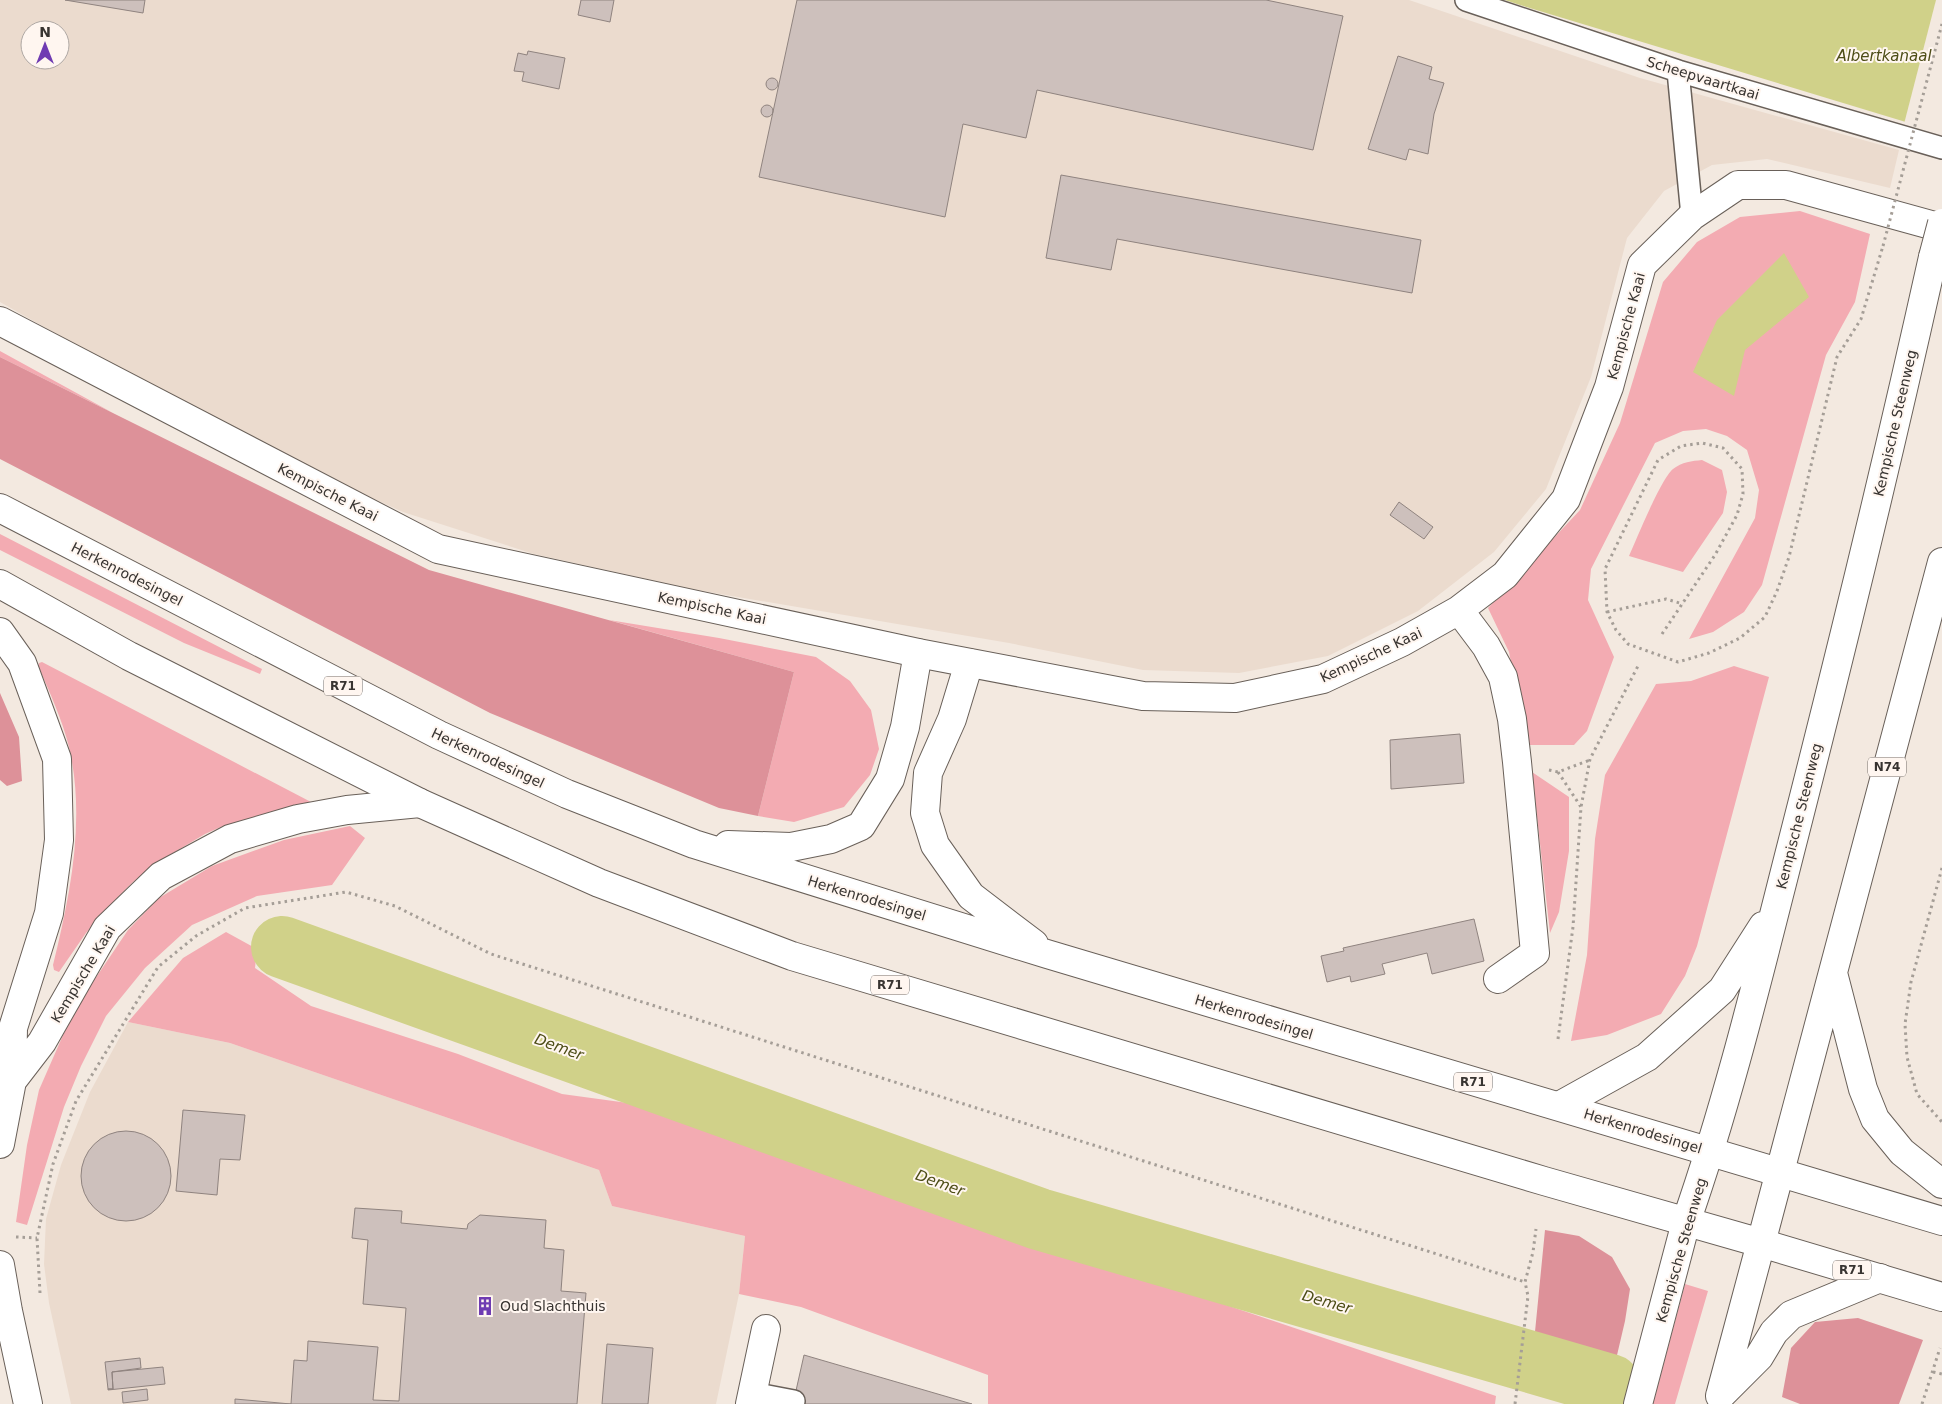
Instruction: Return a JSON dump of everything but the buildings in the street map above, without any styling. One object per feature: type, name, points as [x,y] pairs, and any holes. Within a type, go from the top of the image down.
[{"type":"main road","name":"Kempische Kaai","points":[[0,321],[438,549],[918,653],[1143,696],[1235,698],[1323,679],[1402,642],[1459,610],[1505,575],[1566,498],[1609,387],[1642,265],[1692,216],[1738,185],[1786,185],[1942,228]]},
{"type":"main road","name":"Kempische Steenweg","points":[[1638,1404],[1686,1222],[1710,1152],[1777,903],[1856,592],[1942,223]]},
{"type":"main road","name":"Herkenrodesingel","points":[[0,508],[439,736],[567,794],[694,844],[1047,954],[1780,1173]]},
{"type":"main road","name":"N74","points":[[1719,1400],[1942,562]]},
{"type":"main road","name":"R71","points":[[0,584],[129,656],[420,803],[599,883],[792,956],[1544,1181],[1761,1242],[1942,1297]]},
{"type":"main road","points":[[1459,610],[1486,646],[1503,677],[1512,719],[1517,762],[1535,953],[1498,979]]},
{"type":"main road","name":"Kempische Kaai","points":[[0,632],[22,663],[57,759],[59,840],[49,913],[13,1028],[0,1144]]},
{"type":"main road","points":[[694,844],[791,847],[831,838],[860,826],[890,779],[905,727],[918,653]]},
{"type":"main road","points":[[969,663],[952,719],[928,773],[925,813],[935,845],[971,896],[1047,954]]},
{"type":"main road","name":"Kempische Kaai","points":[[7,1090],[42,1042],[107,928],[161,876],[230,838],[298,819],[347,810],[420,803]]},
{"type":"main road","points":[[1559,1106],[1647,1057],[1722,990],[1777,903]]},
{"type":"main road","points":[[1832,971],[1863,1089],[1875,1118],[1902,1152],[1942,1184]]},
{"type":"main road","name":"R71","points":[[1780,1173],[1942,1221]]},
{"type":"main road","points":[[0,1265],[28,1404]]},
{"type":"main road","points":[[1719,1400],[1759,1357],[1774,1332],[1792,1315],[1880,1278]]},
{"type":"main road","points":[[751,1399],[766,1329]]},
{"type":"lane","name":"Scheepvaartkaai","points":[[1466,0],[1678,71],[1942,148]]},
{"type":"lane","points":[[1678,71],[1692,216]]},
{"type":"lane","points":[[751,1399],[794,1402]]},
{"type":"path","points":[[1662,634],[1715,555],[1737,515],[1742,494],[1742,469],[1723,448],[1702,443],[1681,446],[1658,460],[1605,569],[1607,612],[1616,630],[1628,644],[1678,662],[1709,653],[1740,638],[1765,617],[1778,590],[1789,557],[1837,357],[1861,319],[1883,246],[1942,24]]},
{"type":"path","points":[[1607,612],[1666,599],[1683,604]]},
{"type":"path","points":[[1558,1039],[1573,927],[1581,806],[1590,759],[1638,666]]},
{"type":"path","points":[[1581,806],[1558,772],[1590,759]]},
{"type":"path","points":[[1942,868],[1911,982],[1905,1024],[1907,1057],[1917,1094],[1942,1122]]},
{"type":"path","points":[[37,1238],[53,1164],[76,1101],[158,967],[196,936],[245,908],[346,892],[395,906],[491,954],[1525,1282]]},
{"type":"path","points":[[1515,1404],[1528,1296],[1525,1282],[1533,1252],[1536,1229]]},
{"type":"path","points":[[1922,1404],[1940,1348]]},
{"type":"path","points":[[1933,1372],[1942,1374]]},
{"type":"shaded area","points":[[0,0],[1409,0],[1640,78],[1899,150],[1890,188],[1767,159],[1712,165],[1664,191],[1627,238],[1591,377],[1546,489],[1494,552],[1418,611],[1328,656],[1239,673],[1143,670],[1009,643],[691,589],[534,554],[403,512],[251,444],[0,302]]},
{"type":"shaded area","points":[[1800,211],[1870,234],[1855,302],[1826,355],[1762,585],[1744,612],[1713,632],[1689,639],[1755,518],[1759,490],[1747,450],[1727,436],[1706,429],[1683,431],[1655,443],[1591,569],[1588,600],[1614,657],[1587,731],[1574,745],[1527,745],[1509,652],[1488,608],[1580,510],[1620,423],[1663,282],[1697,242],[1740,217]]},
{"type":"shaded area","points":[[0,351],[113,413],[0,357]]},
{"type":"shaded area","points":[[0,357],[429,570],[794,672],[758,816],[719,808],[490,713],[0,459]]},
{"type":"shaded area","points":[[1702,460],[1722,470],[1727,492],[1723,513],[1683,572],[1629,556],[1662,484],[1668,475],[1680,465]]},
{"type":"shaded area","points":[[0,534],[262,669],[260,674],[184,643],[0,550]]},
{"type":"shaded area","points":[[609,620],[719,638],[816,657],[850,681],[871,710],[879,749],[870,775],[844,807],[794,822],[758,816],[794,672]]},
{"type":"shaded area","points":[[42,662],[311,802],[223,826],[205,834],[153,865],[106,909],[86,933],[59,972],[54,970],[53,965],[65,912],[74,857],[76,802],[74,774],[69,747],[59,716],[38,666]]},
{"type":"shaded area","points":[[1734,666],[1769,677],[1697,946],[1685,976],[1661,1014],[1607,1035],[1571,1041],[1587,955],[1595,839],[1605,775],[1656,684],[1691,681]]},
{"type":"shaded area","points":[[0,693],[19,737],[22,781],[7,786],[0,780]]},
{"type":"shaded area","points":[[1532,772],[1569,797],[1569,851],[1559,912],[1550,933]]},
{"type":"shaded area","points":[[350,826],[365,838],[332,885],[257,896],[192,925],[145,968],[106,1016],[81,1066],[64,1107],[27,1225],[16,1222],[27,1145],[39,1090],[74,1010],[128,930],[159,898],[212,866],[284,840]]},
{"type":"shaded area","points":[[226,932],[257,949],[255,968],[311,1006],[458,1054],[562,1094],[628,1103],[1496,1396],[1495,1404],[988,1404],[988,1375],[801,1307],[739,1294],[745,1236],[612,1206],[599,1170],[230,1043],[128,1022],[183,958]]},
{"type":"shaded area","points":[[128,1022],[230,1043],[599,1170],[612,1206],[745,1236],[739,1294],[716,1404],[71,1404],[49,1303],[44,1264],[46,1219],[61,1165],[90,1092]]},
{"type":"shaded area","points":[[1545,1230],[1579,1236],[1612,1257],[1630,1289],[1614,1368],[1534,1342]]},
{"type":"shaded area","points":[[1685,1284],[1708,1291],[1675,1404],[1653,1404]]},
{"type":"shaded area","points":[[1858,1318],[1923,1340],[1899,1404],[1800,1404],[1782,1397],[1791,1348],[1815,1322]]},
{"type":"water","name":"Albertkanaal","points":[[1505,0],[1942,0],[1942,133],[1520,5]]},
{"type":"water","points":[[1784,253],[1809,297],[1745,350],[1734,396],[1693,372],[1717,320]]},
{"type":"pier","points":[[1936,0],[1942,0],[1942,135],[1904,124]]},
{"type":"waterway","name":"Demer","points":[[282,947],[1039,1219],[1610,1385]]},
{"type":"place","name":"Oud Slachthuis","points":[[485,1306]]}]
